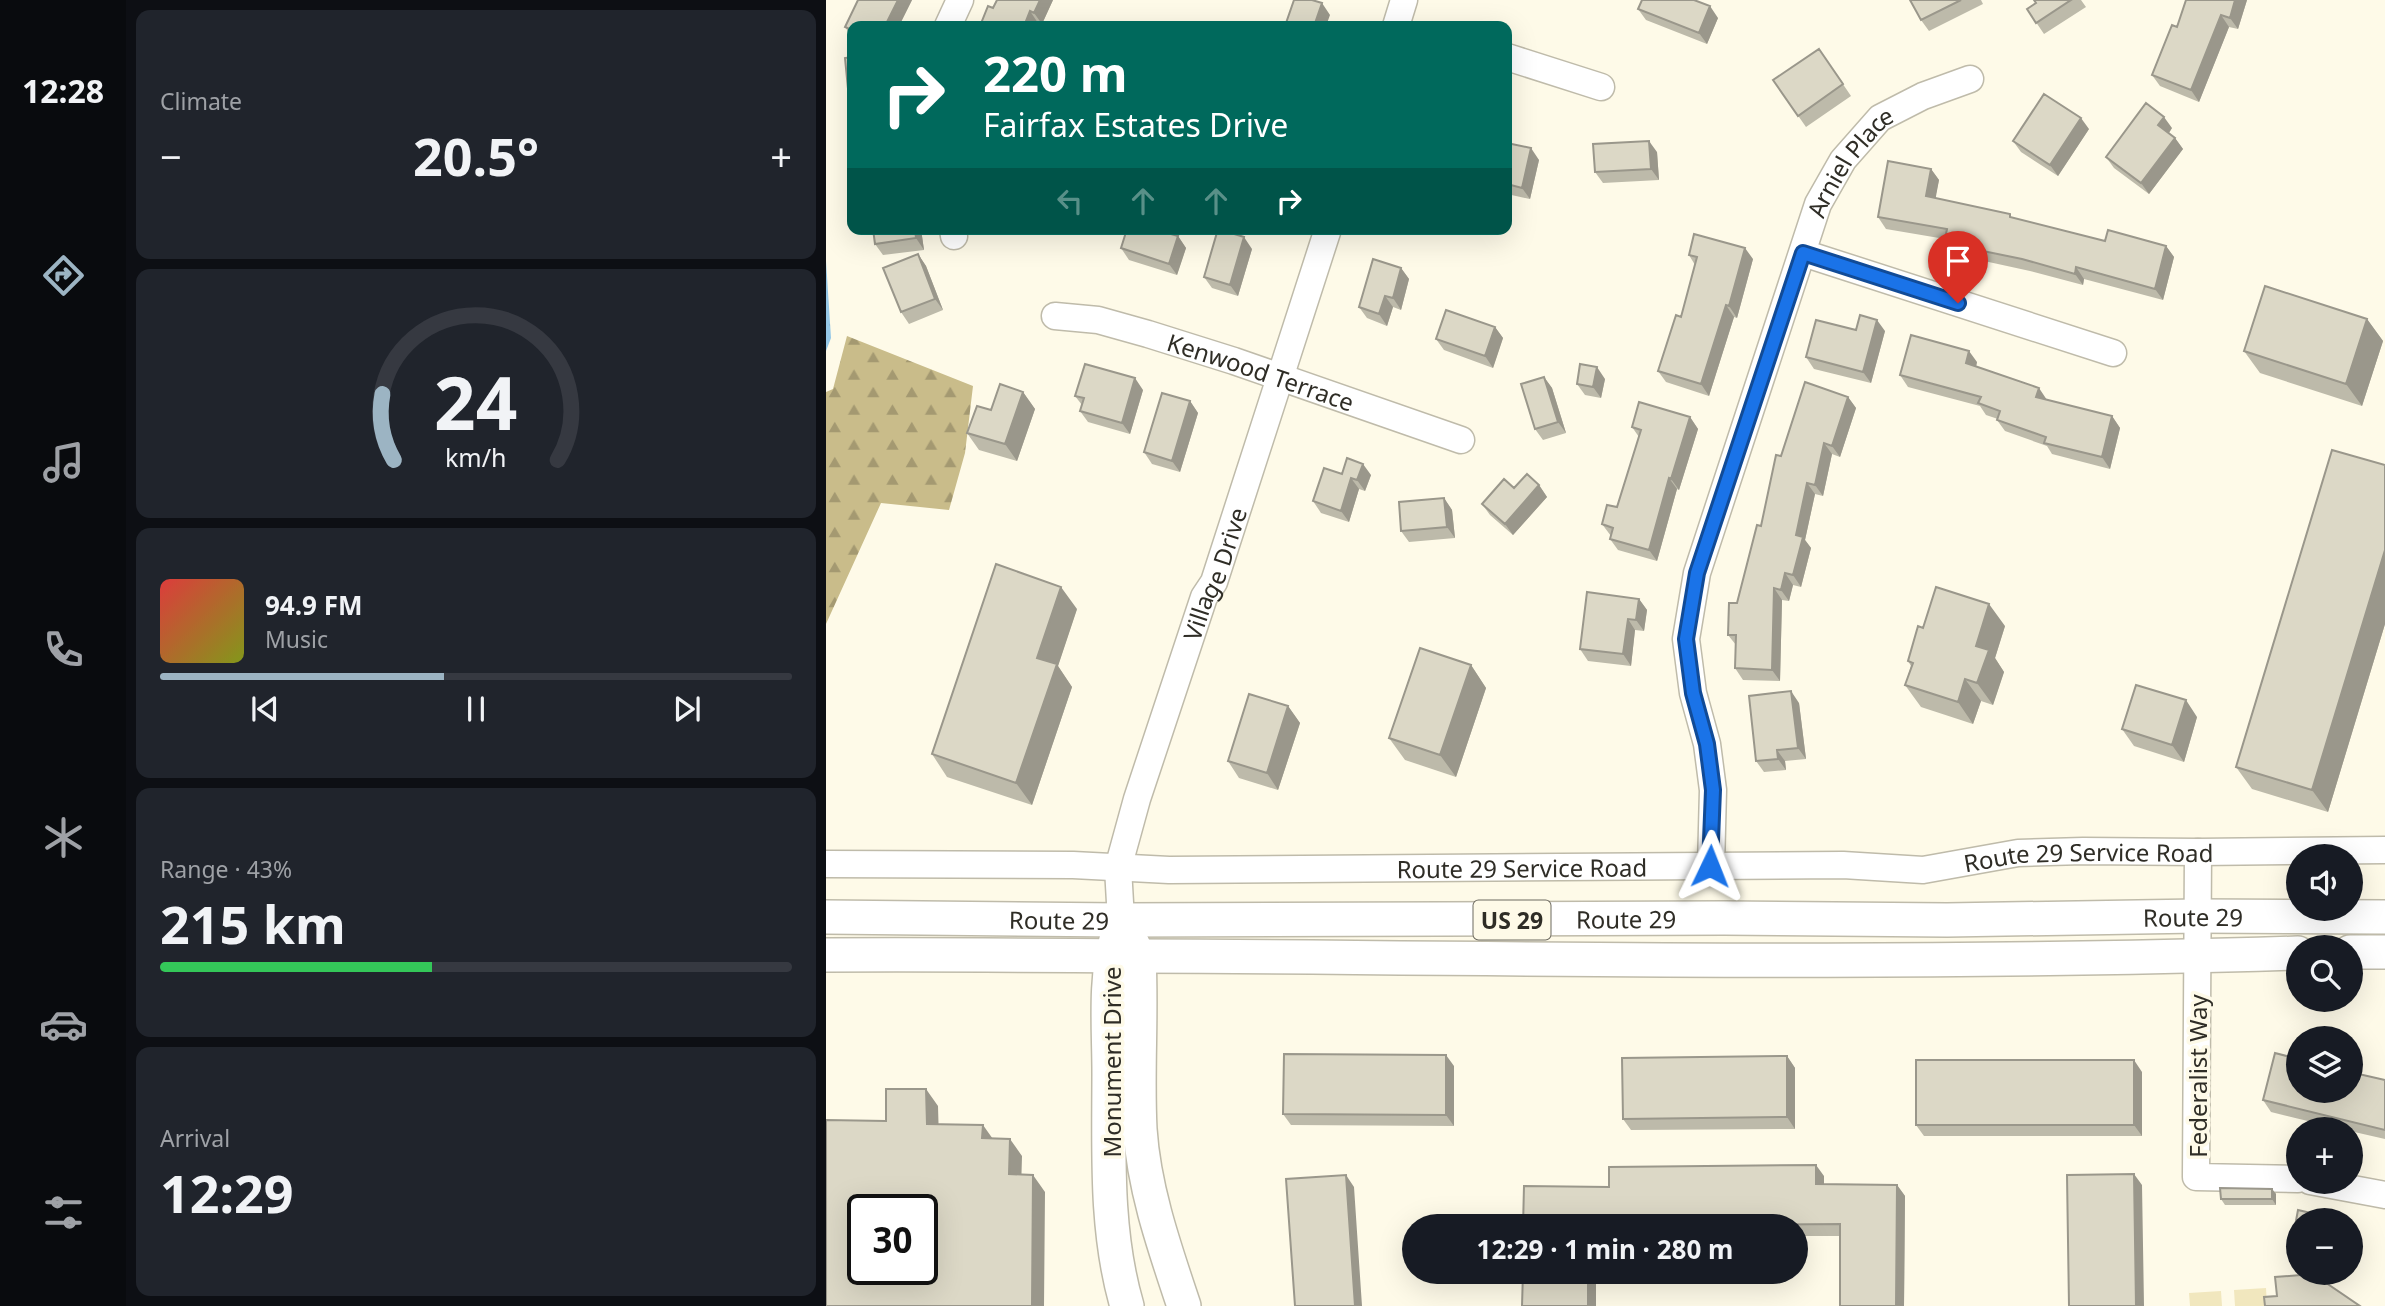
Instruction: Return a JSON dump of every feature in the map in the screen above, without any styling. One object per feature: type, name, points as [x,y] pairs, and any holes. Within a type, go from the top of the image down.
[{"type":"main road","name":"Route 29","points":[[826,917],[1121,920],[1947,920],[2198,916],[2385,917]]},
{"type":"main road","name":"Monument Drive","points":[[1121,920],[1140,1132],[1156,1217],[1184,1306]]},
{"type":"main road","points":[[2363,952],[2385,952]]},
{"type":"main road","name":"Route 29","points":[[826,955],[1756,959],[2286,953]]},
{"type":"main road","name":"Monument Drive","points":[[1125,957],[1108,1012],[1111,1224],[1119,1281],[1127,1306]]},
{"type":"street","points":[[950,21],[960,0]]},
{"type":"street","points":[[1512,59],[1601,87]]},
{"type":"street","name":"Arniel Place","points":[[1710,866],[1713,790],[1707,744],[1693,693],[1686,639],[1700,561],[1818,204],[1843,160],[1880,118],[1923,96],[1970,79]]},
{"type":"street","name":"Village Drive","points":[[1121,920],[1118,868],[1141,785],[1204,597],[1214,582],[1326,235]]},
{"type":"street","points":[[1803,253],[2113,353]]},
{"type":"street","name":"Kenwood Terrace","points":[[1055,316],[1098,320],[1148,334],[1461,440]]},
{"type":"street","name":"Route 29 Service Road","points":[[826,864],[1073,865],[1169,870],[1843,865],[1923,870],[2018,853],[2385,850]]},
{"type":"street","name":"Federalist Way","points":[[2198,852],[2196,1177],[2286,1179]]},
{"type":"street","points":[[2363,1191],[2385,1195]]},
{"type":"shaded area","points":[[2266,1288],[2267,1306],[2235,1306],[2234,1290]]},
{"type":"shaded area","points":[[2221,1291],[2222,1306],[2190,1306],[2189,1293]]},
{"type":"green space","points":[[847,336],[973,386],[965,453],[949,510],[881,503],[826,624],[826,392],[833,389]]},
{"type":"water","points":[[826,261],[831,338],[826,351]]},
{"type":"building","points":[[858,0],[898,0],[888,21],[848,21]]},
{"type":"building","points":[[997,0],[1040,0],[1034,13],[1030,11],[1026,21],[982,21],[988,6],[993,8]]},
{"type":"building","points":[[1294,0],[1322,3],[1316,21],[1287,21]]},
{"type":"building","points":[[1642,0],[1694,0],[1710,6],[1699,33],[1638,9]]},
{"type":"building","points":[[1910,0],[1961,0],[1921,20]]},
{"type":"building","points":[[2034,0],[2071,0],[2036,23],[2027,9],[2036,3]]},
{"type":"building","points":[[2186,0],[2235,0],[2230,18],[2221,15],[2191,90],[2152,75],[2172,25],[2177,27]]},
{"type":"building","points":[[1819,49],[1843,84],[1798,116],[1773,80]]},
{"type":"building","points":[[2044,94],[2081,118],[2050,165],[2013,141]]},
{"type":"building","points":[[2146,103],[2164,117],[2158,125],[2175,138],[2141,183],[2106,157]]},
{"type":"building","points":[[1649,141],[1651,169],[1595,172],[1593,144]]},
{"type":"building","points":[[1512,144],[1531,148],[1522,188],[1512,185]]},
{"type":"building","points":[[1888,161],[1931,169],[1926,196],[2010,214],[2010,217],[2105,241],[2108,230],[2166,246],[2155,289],[2076,267],[2075,274],[2022,259],[1944,243],[1947,229],[1878,217]]},
{"type":"building","points":[[1694,234],[1745,248],[1729,306],[1726,305],[1701,384],[1658,371],[1676,315],[1681,317],[1697,257],[1689,255]]},
{"type":"building","points":[[874,235],[916,235],[916,238],[875,244]]},
{"type":"building","points":[[1125,235],[1178,236],[1169,264],[1121,248]]},
{"type":"building","points":[[1216,235],[1244,237],[1230,285],[1204,277]]},
{"type":"building","points":[[918,254],[935,299],[901,312],[883,268]]},
{"type":"building","points":[[1373,259],[1401,268],[1393,298],[1385,296],[1379,314],[1359,307]]},
{"type":"building","points":[[2265,286],[2367,319],[2346,384],[2244,351]]},
{"type":"building","points":[[1446,310],[1495,327],[1485,356],[1436,339]]},
{"type":"building","points":[[1860,315],[1877,320],[1863,372],[1806,357],[1816,320],[1856,330]]},
{"type":"building","points":[[1911,335],[1969,351],[1966,363],[2039,388],[2036,397],[2112,416],[2102,457],[2044,443],[2046,437],[1997,420],[2000,411],[1978,403],[1981,397],[1900,375]]},
{"type":"building","points":[[1085,364],[1135,378],[1122,423],[1080,411],[1084,398],[1075,396]]},
{"type":"building","points":[[1580,364],[1597,367],[1593,387],[1577,384]]},
{"type":"building","points":[[1544,377],[1558,422],[1535,429],[1521,384]]},
{"type":"building","points":[[1805,382],[1848,397],[1832,446],[1824,443],[1815,485],[1807,483],[1796,535],[1803,537],[1793,575],[1785,573],[1781,590],[1774,588],[1772,670],[1735,668],[1736,635],[1728,635],[1729,603],[1737,603],[1757,525],[1761,526],[1776,455],[1781,456]]},
{"type":"building","points":[[1000,384],[1023,392],[1005,444],[967,433],[977,406],[991,410]]},
{"type":"building","points":[[1162,393],[1190,401],[1172,461],[1144,452]]},
{"type":"building","points":[[1639,402],[1690,417],[1649,550],[1610,539],[1613,528],[1602,524],[1607,505],[1617,507],[1641,430],[1632,427]]},
{"type":"building","points":[[2332,450],[2385,465],[2385,550],[2312,790],[2236,767]]},
{"type":"building","points":[[1347,458],[1363,464],[1357,480],[1351,478],[1341,511],[1313,501],[1324,468],[1342,474]]},
{"type":"building","points":[[1527,474],[1539,485],[1505,524],[1482,504],[1504,479],[1514,488]]},
{"type":"building","points":[[1444,498],[1447,527],[1401,531],[1399,502]]},
{"type":"building","points":[[996,564],[1061,587],[1037,658],[1057,664],[1016,783],[932,754]]},
{"type":"building","points":[[1936,587],[1989,604],[1976,646],[1989,650],[1977,683],[1965,679],[1958,702],[1905,685],[1913,663],[1908,661],[1918,626],[1923,628]]},
{"type":"building","points":[[1587,592],[1639,599],[1636,620],[1628,619],[1623,654],[1580,649]]},
{"type":"building","points":[[1420,648],[1471,665],[1440,755],[1389,738]]},
{"type":"building","points":[[2136,685],[2186,700],[2172,745],[2122,729]]},
{"type":"building","points":[[1791,691],[1798,748],[1777,750],[1778,759],[1756,761],[1749,696]]},
{"type":"building","points":[[1249,694],[1288,706],[1267,773],[1228,761]]},
{"type":"building","points":[[2275,1053],[2286,1056],[2286,1103],[2363,1103],[2363,1075],[2385,1080],[2385,1130],[2363,1125],[2363,1117],[2332,1117],[2263,1100]]},
{"type":"building","points":[[1284,1054],[1446,1055],[1446,1115],[1283,1114]]},
{"type":"building","points":[[1787,1056],[1787,1117],[1623,1119],[1622,1058]]},
{"type":"building","points":[[1916,1060],[2134,1060],[2134,1125],[1916,1125]]},
{"type":"building","points":[[886,1089],[926,1089],[927,1124],[983,1125],[982,1138],[1010,1139],[1009,1174],[1033,1175],[1032,1306],[826,1306],[826,1120],[886,1121]]},
{"type":"building","points":[[1816,1165],[1816,1184],[1897,1185],[1896,1306],[1840,1306],[1840,1224],[1808,1224],[1808,1214],[1523,1214],[1524,1186],[1609,1187],[1609,1167]]},
{"type":"building","points":[[2134,1174],[2136,1306],[2069,1306],[2067,1175]]},
{"type":"building","points":[[1346,1175],[1355,1306],[1295,1306],[1286,1179]]},
{"type":"building","points":[[2220,1188],[2272,1189],[2272,1199],[2221,1199]]},
{"type":"building","points":[[2286,1276],[2286,1285],[2329,1285],[2360,1306],[2265,1306],[2264,1297],[2277,1296],[2275,1277]]},
{"type":"building","points":[[1523,1284],[1588,1284],[1588,1306],[1522,1306]]},
{"type":"route","points":[[1710,866],[1713,790],[1707,744],[1693,693],[1686,639],[1697,573],[1718,502],[1803,253],[1958,303]]}]
